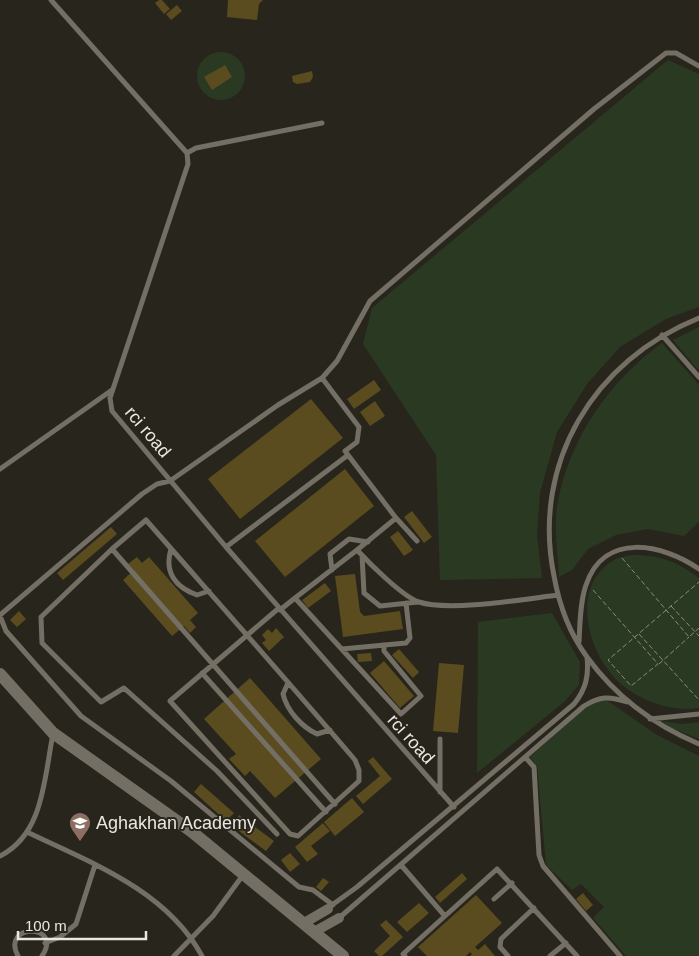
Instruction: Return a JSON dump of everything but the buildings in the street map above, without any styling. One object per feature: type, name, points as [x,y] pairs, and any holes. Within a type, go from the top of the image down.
[{"type":"street","points":[[0,674],[53,734],[191,830],[342,956]]},
{"type":"street","points":[[304,923],[330,907]]},
{"type":"street","points":[[314,932],[339,918]]},
{"type":"lane","points":[[51,0],[187,153],[196,148],[322,123]]},
{"type":"lane","points":[[587,657],[587,683],[583,693],[574,704],[357,887],[330,907],[313,890],[299,887],[171,780],[81,716],[6,631],[0,616],[142,494],[157,484],[170,481],[278,405],[322,378],[337,361],[370,301],[594,109],[666,53],[676,53],[699,66]]},
{"type":"lane","name":"rci road","points":[[187,153],[188,164],[110,398],[112,411],[226,547],[454,806]]},
{"type":"lane","points":[[699,318],[662,335],[630,358],[609,378],[576,424],[564,450],[555,478],[550,506],[549,535],[551,563],[558,595],[578,643],[587,657],[627,702],[650,719],[699,744]]},
{"type":"lane","points":[[662,335],[699,377]]},
{"type":"lane","points":[[322,378],[358,427],[357,442],[345,451],[396,518],[418,541]]},
{"type":"lane","points":[[0,469],[113,389]]},
{"type":"lane","points":[[226,547],[348,455]]},
{"type":"lane","points":[[277,834],[217,771],[124,688],[101,702],[42,643],[41,618],[112,549],[146,520],[209,591],[247,636],[330,730],[355,760],[359,770],[359,781],[298,836],[290,834],[170,701],[213,664],[247,636],[280,609],[368,542],[396,518]]},
{"type":"lane","points":[[332,570],[330,554],[336,549],[349,540],[368,542]]},
{"type":"lane","points":[[578,643],[586,583],[597,565],[616,550],[626,547],[655,548],[683,558],[699,569]]},
{"type":"lane","points":[[171,548],[168,565],[174,580],[181,587],[197,595],[209,591]]},
{"type":"lane","points":[[112,549],[335,804]]},
{"type":"lane","points":[[357,550],[372,568],[418,602]]},
{"type":"lane","points":[[362,555],[364,593],[380,606],[418,602],[447,605],[558,595]]},
{"type":"lane","points":[[295,598],[401,714],[421,696],[384,651],[384,645]]},
{"type":"lane","points":[[342,649],[406,642],[410,638],[406,603]]},
{"type":"lane","points":[[202,674],[326,812]]},
{"type":"lane","points":[[288,683],[283,694],[286,706],[304,727],[317,734],[330,730]]},
{"type":"lane","points":[[339,918],[584,706],[596,698],[609,696],[627,702]]},
{"type":"lane","points":[[650,719],[699,714]]},
{"type":"lane","points":[[0,856],[8,852],[29,833],[36,818],[53,734]]},
{"type":"lane","points":[[440,739],[440,792]]},
{"type":"lane","points":[[525,757],[534,767],[539,854],[543,866],[620,956]]},
{"type":"lane","points":[[29,833],[95,865],[144,892],[192,938],[202,956]]},
{"type":"lane","points":[[45,943],[60,937],[76,924],[95,865]]},
{"type":"lane","points":[[401,865],[444,915]]},
{"type":"lane","points":[[404,956],[403,954],[444,915],[497,869],[512,883],[576,956]]},
{"type":"lane","points":[[174,956],[213,916],[244,874]]},
{"type":"lane","points":[[494,899],[512,883]]},
{"type":"lane","points":[[508,956],[500,948],[501,939],[534,908]]},
{"type":"lane","points":[[18,956],[14,943],[20,934],[30,930],[40,934],[45,943],[42,956]]},
{"type":"lane","points":[[550,956],[566,944]]},
{"type":"path","points":[[616,550],[689,637]]},
{"type":"path","points":[[699,582],[608,660],[631,686],[699,628]]},
{"type":"path","points":[[586,583],[658,664]]},
{"type":"path","points":[[671,606],[699,636]]},
{"type":"path","points":[[638,633],[699,700]]},
{"type":"green space","points":[[221,52],[230,54],[238,59],[243,67],[245,76],[243,85],[238,93],[230,98],[221,100],[212,98],[204,93],[199,85],[197,76],[199,67],[204,59],[212,54]]},
{"type":"green space","points":[[668,60],[699,74],[699,307],[666,319],[620,347],[587,384],[557,432],[540,493],[537,535],[542,578],[440,580],[436,455],[363,344],[372,308]]},
{"type":"green space","points":[[699,327],[699,369],[698,370],[673,340]]},
{"type":"green space","points":[[662,343],[699,385],[699,522],[684,536],[648,529],[616,535],[588,549],[572,570],[559,577],[556,529],[557,510],[564,478],[572,455],[582,433],[609,393],[626,374]]},
{"type":"green space","points":[[632,555],[651,556],[668,560],[699,578],[699,708],[680,709],[642,698],[626,688],[613,676],[602,661],[594,643],[588,625],[587,606],[591,588],[599,572],[614,560]]},
{"type":"green space","points":[[552,613],[580,662],[579,685],[564,702],[477,773],[478,622]]},
{"type":"green space","points":[[605,699],[657,735],[699,756],[699,956],[626,956],[593,918],[604,907],[581,884],[572,890],[546,865],[537,766],[530,757],[590,704]]},
{"type":"green space","points":[[662,721],[682,724],[699,722],[699,739],[671,728]]},
{"type":"place","name":"Aghakhan Academy","points":[[80,842]]}]
